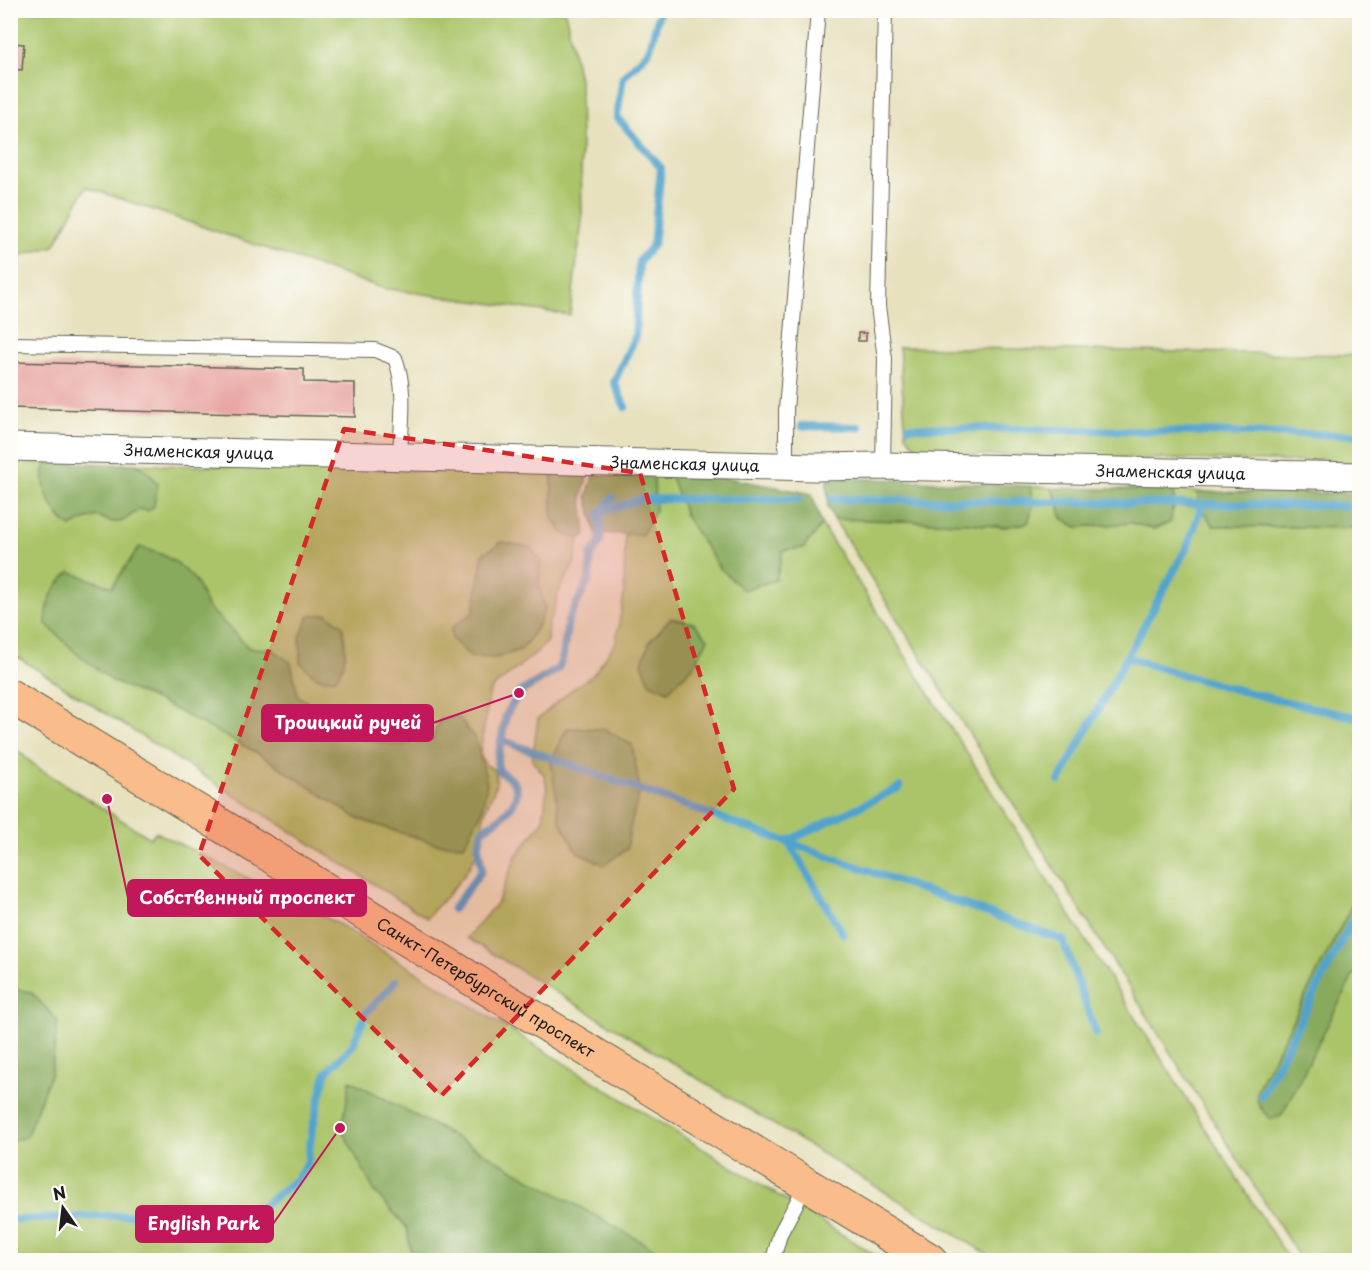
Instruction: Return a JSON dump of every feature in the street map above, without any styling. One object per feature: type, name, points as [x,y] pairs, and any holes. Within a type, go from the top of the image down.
[{"type":"main road","name":"Санкт-Петербургский проспект","points":[[10,696],[930,1260]]},
{"type":"street","name":"Знаменская улица","points":[[10,447],[1359,476]]},
{"type":"lane","points":[[786,465],[786,410],[818,10]]},
{"type":"lane","points":[[883,466],[885,359],[878,306],[885,10]]},
{"type":"lane","points":[[10,344],[375,350],[395,358],[400,373],[403,402],[400,457]]},
{"type":"lane","points":[[773,1260],[780,1234],[806,1185]]},
{"type":"highlighted area","points":[[344,429],[640,473],[734,789],[441,1096],[199,855]]},
{"type":"green space","points":[[11,11],[565,11],[580,84],[582,221],[570,315],[382,288],[86,187],[54,246],[11,258]]},
{"type":"green space","points":[[899,347],[1359,355],[1359,463],[922,454],[906,435]]},
{"type":"green space","points":[[10,462],[552,473],[552,515],[562,532],[579,540],[575,562],[558,593],[548,624],[547,641],[537,652],[490,690],[480,754],[486,765],[495,770],[496,776],[495,786],[484,814],[479,846],[468,869],[427,918],[11,653]]},
{"type":"green space","points":[[47,463],[136,464],[147,470],[158,484],[154,506],[148,511],[139,509],[120,522],[111,522],[98,516],[71,527],[59,515],[48,498],[44,480]]},
{"type":"green space","points":[[552,473],[588,474],[582,496],[586,535],[579,540],[562,532],[552,515]]},
{"type":"green space","points":[[654,474],[670,474],[686,517],[719,567],[783,550],[803,548],[822,525],[1289,1260],[997,1260],[467,938],[498,901],[516,856],[543,821],[547,788],[544,775],[532,760],[538,719],[571,690],[593,675],[616,642],[624,593],[625,534],[642,535],[654,486]]},
{"type":"green space","points":[[654,474],[655,511],[642,535],[596,533],[587,496],[593,475]]},
{"type":"green space","points":[[670,474],[706,474],[812,494],[822,525],[803,548],[783,550],[776,580],[743,590],[719,567],[686,517]]},
{"type":"green space","points":[[847,478],[1030,486],[1033,506],[1028,523],[1004,527],[968,523],[834,519],[828,507],[827,480]]},
{"type":"green space","points":[[1030,486],[1051,488],[1062,518],[1077,527],[1132,523],[1154,529],[1174,509],[1174,490],[1197,492],[1201,509],[1214,526],[1359,528],[1359,1260],[1301,1260],[834,519],[968,523],[1004,527],[1028,522],[1033,506]]},
{"type":"green space","points":[[1051,488],[1174,490],[1171,522],[1154,529],[1132,523],[1077,527],[1062,518]]},
{"type":"green space","points":[[1197,492],[1359,493],[1359,528],[1214,526],[1201,509]]},
{"type":"green space","points":[[502,542],[530,547],[541,561],[539,585],[545,609],[536,629],[522,649],[496,658],[471,657],[452,639],[451,628],[474,612],[483,554]]},
{"type":"green space","points":[[139,547],[161,554],[177,563],[195,580],[207,606],[249,648],[272,649],[291,663],[298,696],[367,741],[401,745],[432,740],[440,720],[458,717],[476,740],[487,783],[482,811],[464,845],[437,844],[358,819],[261,755],[161,702],[114,682],[76,653],[46,624],[51,595],[70,572],[112,587]]},
{"type":"green space","points":[[327,614],[343,626],[345,653],[343,666],[336,678],[324,679],[312,674],[300,662],[300,637],[309,616]]},
{"type":"green space","points":[[671,618],[694,623],[708,639],[693,667],[668,691],[650,683],[642,663],[650,641]]},
{"type":"green space","points":[[567,728],[605,729],[632,745],[640,790],[627,849],[604,865],[577,852],[560,821],[551,762]]},
{"type":"green space","points":[[10,744],[38,768],[150,838],[156,832],[337,923],[883,1260],[11,1260]]},
{"type":"green space","points":[[1359,891],[1359,964],[1281,1116],[1271,1119],[1259,1105],[1257,1092],[1259,1085]]},
{"type":"green space","points":[[11,988],[31,992],[58,1021],[51,1073],[26,1137],[11,1141]]},
{"type":"green space","points":[[350,1080],[660,1252],[658,1260],[412,1260],[407,1228],[375,1192],[342,1130]]},
{"type":"building","points":[[10,43],[24,44],[22,70],[10,69]]},
{"type":"building","points":[[858,333],[866,333],[866,341],[858,341]]},
{"type":"building","points":[[10,362],[304,369],[304,382],[355,383],[355,417],[10,408]]},
{"type":"waterway","points":[[625,407],[614,382],[635,337],[639,261],[653,245],[661,168],[617,117],[623,77],[649,51],[660,10]]},
{"type":"waterway","points":[[802,426],[859,427]]},
{"type":"waterway","points":[[909,427],[1360,435]]},
{"type":"waterway","points":[[453,909],[482,870],[478,847],[483,829],[509,809],[516,795],[516,788],[512,780],[500,772],[497,763],[506,715],[519,693],[558,669],[563,656],[568,620],[589,580],[591,555],[600,543],[599,514],[613,498]]},
{"type":"waterway","points":[[601,513],[641,499],[799,499]]},
{"type":"waterway","points":[[832,499],[1360,506]]},
{"type":"waterway","points":[[1059,781],[1188,545],[1202,505]]},
{"type":"waterway","points":[[1127,657],[1214,684],[1360,718]]},
{"type":"waterway","points":[[501,740],[1063,940],[1096,1034]]},
{"type":"waterway","points":[[843,934],[788,841],[900,787]]},
{"type":"waterway","points":[[1261,1096],[1360,906]]},
{"type":"waterway","points":[[10,1220],[188,1210],[222,1218],[253,1213],[295,1181],[307,1165],[312,1130],[326,1073],[353,1045],[366,1013],[396,981]]},
{"type":"place","name":"Троицкий ручей","points":[[519,693]]},
{"type":"place","name":"Собственный проспект","points":[[107,799]]},
{"type":"place","name":"English Park","points":[[340,1128]]}]
